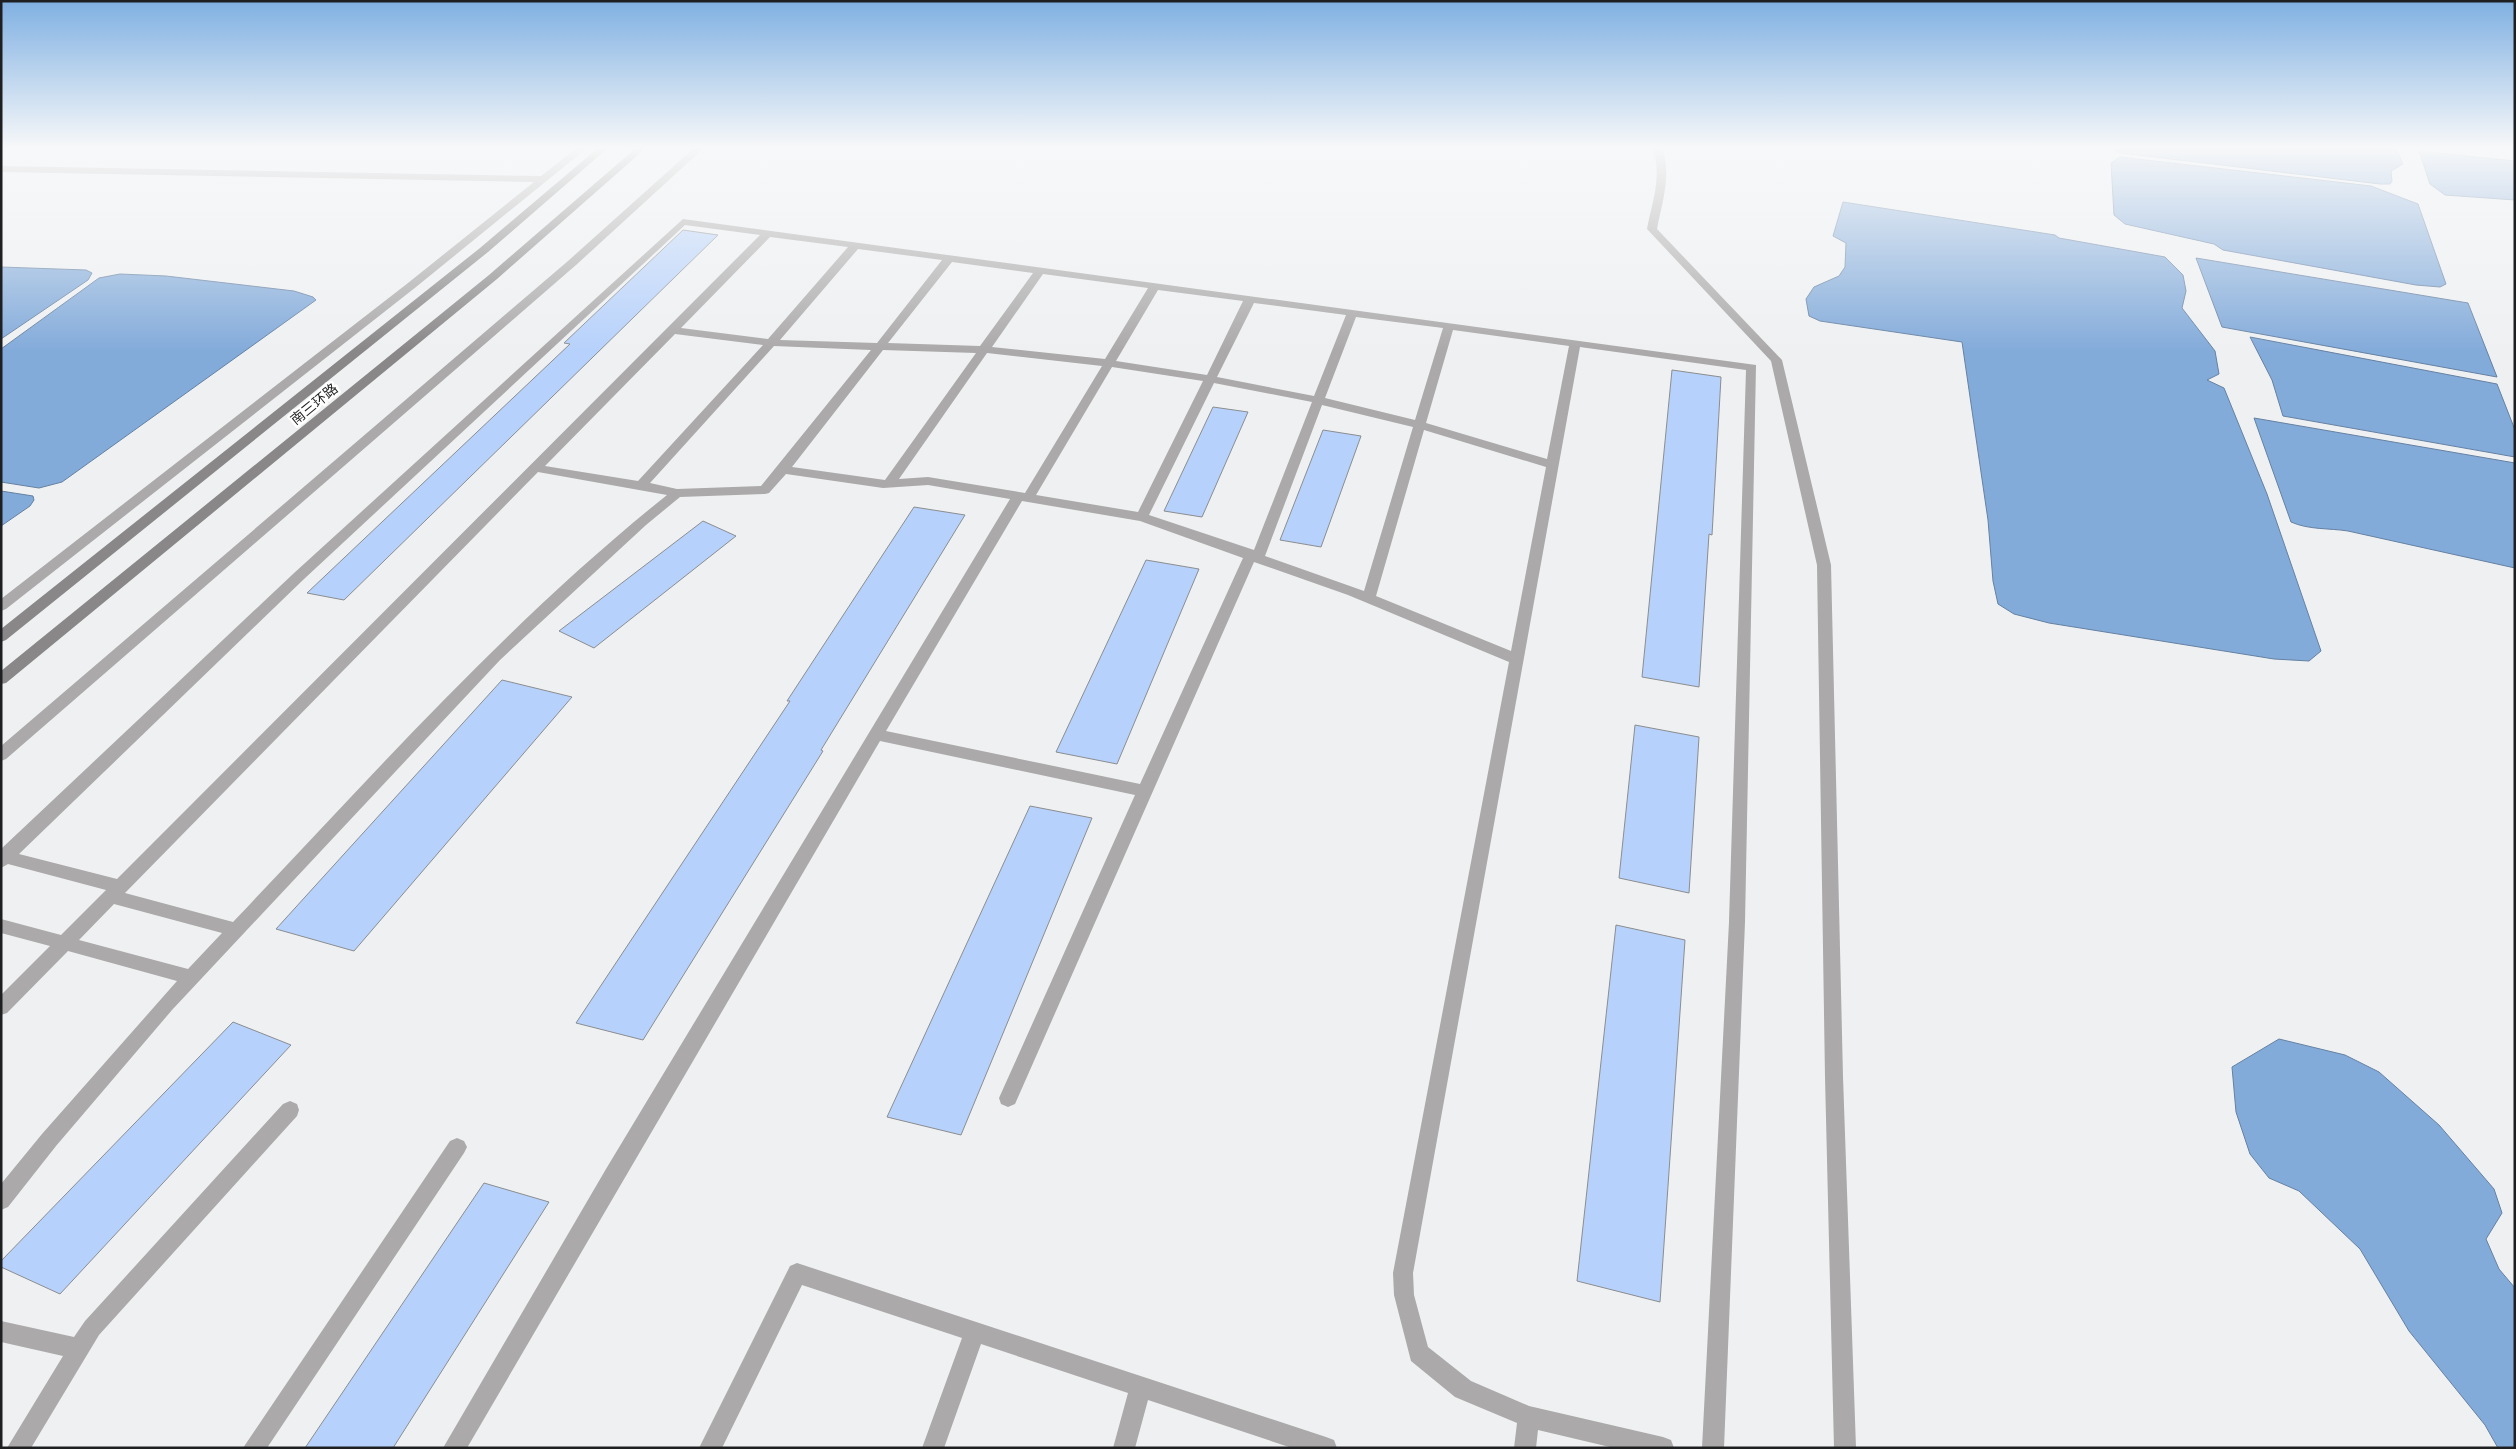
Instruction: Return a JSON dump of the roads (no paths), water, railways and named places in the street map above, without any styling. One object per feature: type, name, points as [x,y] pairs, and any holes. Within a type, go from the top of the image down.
[{"type":"main road","name":"南三环路","points":[[1,637],[484,250],[524,216]]},
{"type":"main road","name":"南三环路","points":[[1,679],[493,277],[563,216]]},
{"type":"street","points":[[1,606],[497,216]]},
{"type":"street","points":[[1,755],[572,263],[624,216]]},
{"type":"street","points":[[1654,216],[1652,229],[1776,360],[1824,566],[1834,1068],[1845,1448]]},
{"type":"street","points":[[236,930],[3,858],[298,577],[683,222],[1752,367],[1737,903],[1713,1448]]},
{"type":"street","points":[[1,1007],[674,330],[768,233]]},
{"type":"street","points":[[641,485],[771,343],[856,245]]},
{"type":"street","points":[[536,468],[641,485],[677,493],[765,490],[783,470],[949,258]]},
{"type":"street","points":[[889,484],[1040,270]]},
{"type":"street","points":[[454,1448],[876,735],[1155,286]]},
{"type":"street","points":[[1142,517],[1250,299]]},
{"type":"street","points":[[1008,1098],[1145,791],[1254,555],[1352,313]]},
{"type":"street","points":[[1369,598],[1449,326]]},
{"type":"street","points":[[674,330],[771,343],[881,345],[985,350],[1108,363],[1211,379],[1318,400],[1420,425],[1553,465]]},
{"type":"street","points":[[1575,343],[1403,1273],[1404,1295],[1419,1353],[1463,1389],[1528,1417],[1663,1448]]},
{"type":"street","points":[[783,470],[889,484],[928,481],[1142,517],[1254,555],[1369,598],[1516,658]]},
{"type":"street","points":[[1,1200],[49,1140],[166,1004],[495,656],[627,534],[677,493]]},
{"type":"street","points":[[876,735],[1145,791]]},
{"type":"street","points":[[1,926],[191,978]]},
{"type":"street","points":[[18,1448],[92,1328],[290,1110]]},
{"type":"street","points":[[254,1448],[457,1147]]},
{"type":"street","points":[[710,1448],[797,1273],[1326,1448]]},
{"type":"street","points":[[1,1332],[79,1349]]},
{"type":"street","points":[[933,1448],[975,1332]]},
{"type":"street","points":[[1124,1448],[1140,1387]]},
{"type":"street","points":[[1525,1448],[1528,1417]]},
{"type":"water","points":[[1839,216],[1930,216],[2055,235],[2059,238],[2165,257],[2183,275],[2186,291],[2182,308],[2215,351],[2219,374],[2207,380],[2224,388],[2267,494],[2321,651],[2309,661],[2274,659],[2049,623],[2014,614],[1998,604],[1993,581],[1988,520],[1962,342],[1820,321],[1809,316],[1806,299],[1814,287],[1839,276],[1845,267],[1846,243],[1833,236]]},
{"type":"water","points":[[2115,216],[2422,216],[2446,284],[2440,287],[2416,285],[2223,250],[2214,244],[2125,224]]},
{"type":"water","points":[[2196,258],[2468,303],[2497,377],[2222,327]]},
{"type":"water","points":[[1,267],[86,270],[92,273],[88,280],[1,339]]},
{"type":"water","points":[[120,274],[166,276],[294,291],[313,297],[316,300],[62,482],[39,488],[1,482],[1,349],[99,278]]},
{"type":"water","points":[[2250,337],[2497,384],[2515,430],[2515,457],[2283,416],[2272,380]]},
{"type":"water","points":[[2254,418],[2515,463],[2515,568],[2348,531],[2312,528],[2291,522]]},
{"type":"water","points":[[1,491],[33,496],[34,500],[30,506],[1,526]]},
{"type":"water","points":[[2279,1039],[2345,1055],[2379,1072],[2439,1125],[2494,1189],[2502,1213],[2486,1239],[2499,1269],[2515,1288],[2515,1448],[2498,1448],[2485,1425],[2409,1331],[2360,1249],[2299,1191],[2269,1178],[2250,1154],[2236,1112],[2232,1067]]}]
